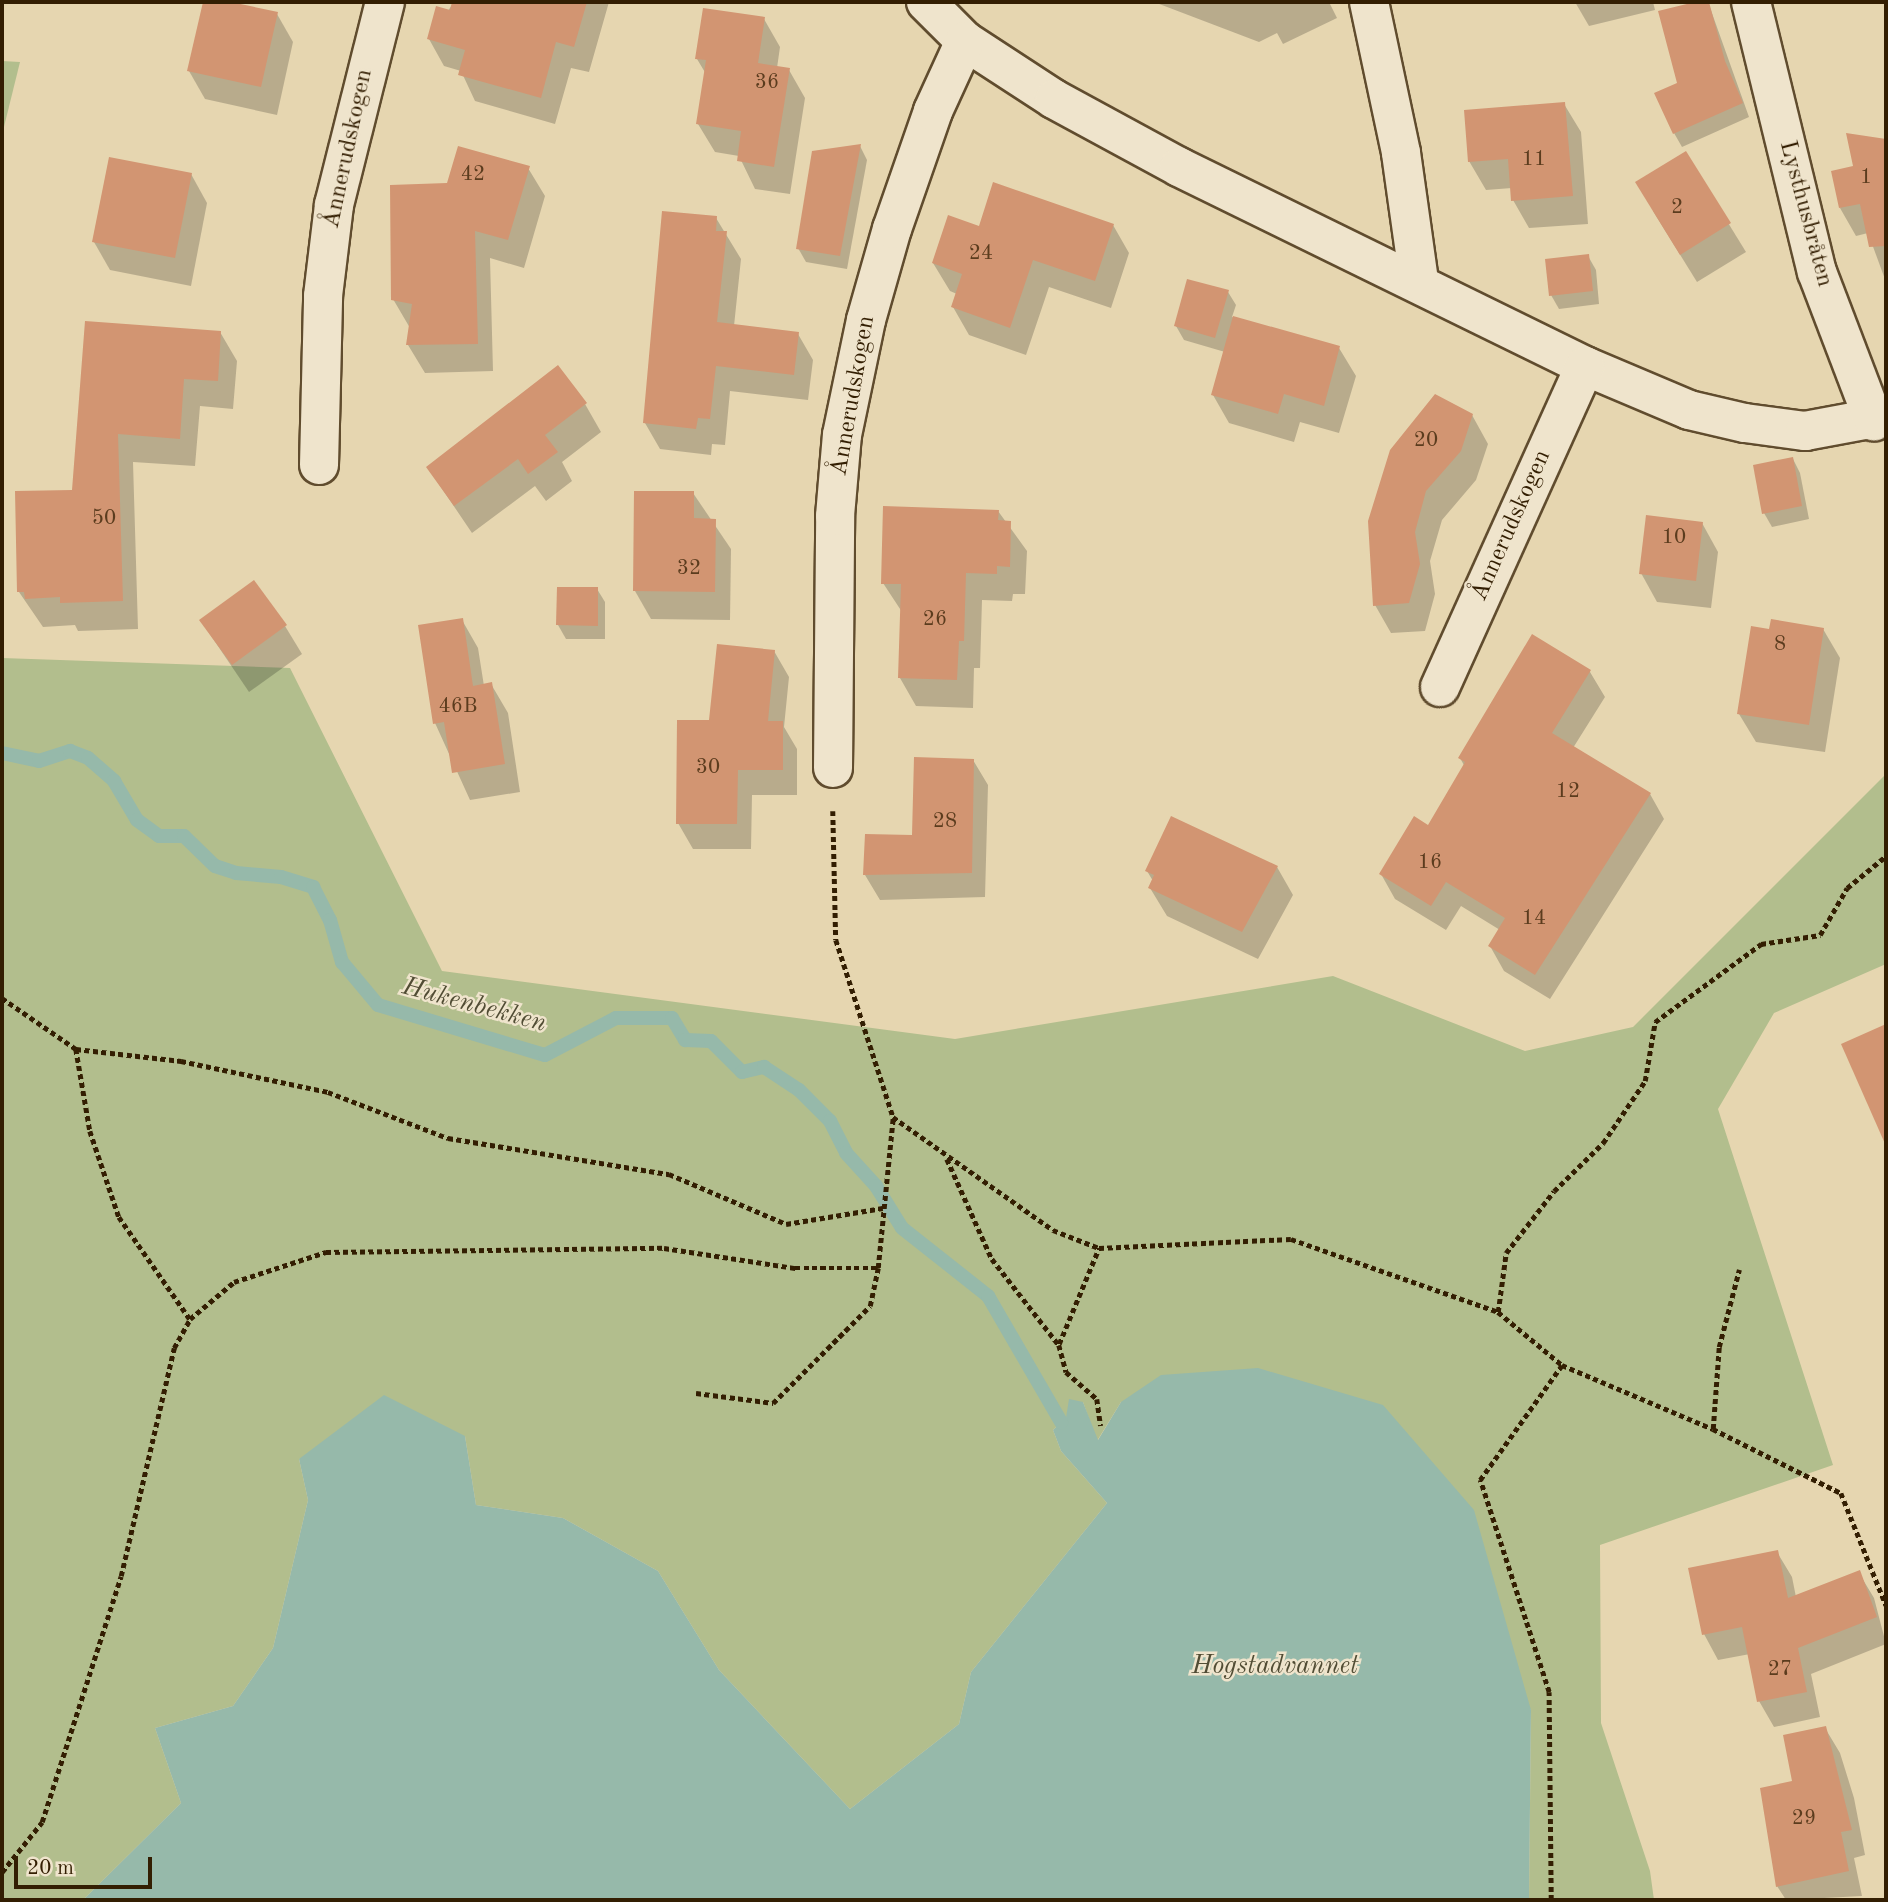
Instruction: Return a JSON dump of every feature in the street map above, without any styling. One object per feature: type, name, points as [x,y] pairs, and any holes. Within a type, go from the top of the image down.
[{"type":"street","name":"Ånnerudskogen","points":[[319,465],[323,296],[334,205],[385,2]]},
{"type":"street","points":[[926,2],[965,41],[1054,99],[1179,167],[1419,281],[1585,366],[1689,411],[1745,423],[1805,431],[1880,419]]},
{"type":"street","points":[[1369,2],[1401,153],[1419,281]]},
{"type":"street","name":"Lysthusbråten","points":[[1751,2],[1817,272],[1880,419]]},
{"type":"street","name":"Ånnerudskogen","points":[[832,768],[835,516],[842,435],[866,320],[892,229],[933,111],[965,41]]},
{"type":"street","name":"Ånnerudskogen","points":[[1440,687],[1585,366]]},
{"type":"path","points":[[696,1393],[773,1403],[870,1306],[878,1268],[893,1117],[836,940],[832,768]]},
{"type":"path","points":[[1498,1312],[1506,1253],[1554,1191],[1603,1143],[1644,1081],[1655,1021],[1760,944],[1820,935],[1847,888],[1886,856]]},
{"type":"path","points":[[2,998],[76,1049],[181,1061],[328,1092],[448,1138],[669,1174],[786,1224],[883,1206]]},
{"type":"path","points":[[76,1049],[90,1131],[119,1217],[190,1319]]},
{"type":"path","points":[[893,1117],[946,1158],[1053,1230],[1099,1248],[1291,1239],[1498,1312],[1562,1365],[1713,1429],[1841,1493],[1886,1605]]},
{"type":"path","points":[[946,1158],[992,1259],[1059,1345],[1066,1372],[1097,1399],[1101,1426]]},
{"type":"path","points":[[2,1872],[43,1822],[121,1576],[174,1348],[190,1319],[234,1282],[326,1252],[664,1248],[795,1268],[878,1268]]},
{"type":"path","points":[[1059,1345],[1099,1248]]},
{"type":"path","points":[[1713,1429],[1719,1347],[1739,1270]]},
{"type":"path","points":[[1551,1900],[1549,1692],[1480,1480],[1562,1365]]},
{"type":"green space","points":[[2,61],[20,62],[2,135]]},
{"type":"green space","points":[[2,658],[290,668],[442,971],[955,1039],[1333,976],[1525,1051],[1633,1027],[1886,774],[1886,964],[1774,1013],[1718,1109],[1833,1465],[1600,1545],[1601,1723],[1650,1871],[1654,1900],[1529,1900],[1531,1710],[1121,1402],[1097,1441],[1083,1402],[1053,1430],[1061,1451],[1107,1503],[971,1672],[959,1724],[850,1809],[719,1670],[658,1571],[563,1518],[476,1505],[465,1436],[299,1459],[308,1500],[273,1648],[233,1706],[155,1728],[181,1803],[83,1900],[2,1900]]},
{"type":"water","name":"Hogstadvannet","points":[[1258,1368],[1383,1405],[1474,1510],[1531,1710],[1529,1900],[83,1900],[181,1803],[155,1728],[233,1706],[273,1648],[308,1500],[299,1459],[384,1395],[465,1436],[476,1505],[563,1518],[658,1571],[719,1670],[850,1809],[959,1724],[971,1672],[1107,1503],[1061,1451],[1053,1430],[1066,1418],[1069,1399],[1083,1402],[1098,1440],[1121,1402],[1161,1375]]},
{"type":"building","points":[[203,2],[231,2],[278,12],[261,87],[187,71]]},
{"type":"building","points":[[452,2],[587,2],[574,47],[556,42],[541,98],[458,75],[465,50],[427,39],[436,6],[450,10]]},
{"type":"building","points":[[1695,2],[1709,2],[1725,61],[1743,103],[1673,134],[1654,93],[1677,83],[1658,11]]},
{"type":"building","points":[[703,8],[765,17],[758,63],[790,68],[774,167],[737,161],[741,131],[696,124],[706,60],[695,59]]},
{"type":"building","points":[[1565,102],[1573,196],[1511,201],[1508,159],[1468,162],[1464,110]]},
{"type":"building","points":[[1846,133],[1886,139],[1886,246],[1869,247],[1860,204],[1839,208],[1831,171],[1853,166]]},
{"type":"building","points":[[861,144],[840,256],[796,249],[812,151]]},
{"type":"building","points":[[458,146],[530,166],[508,240],[475,231],[478,344],[406,345],[412,304],[391,300],[390,185],[447,183]]},
{"type":"building","points":[[1686,151],[1731,223],[1680,255],[1635,182]]},
{"type":"building","points":[[109,157],[192,173],[175,258],[92,242]]},
{"type":"building","points":[[993,182],[1114,224],[1095,281],[1033,260],[1010,328],[951,307],[962,274],[932,263],[948,215],[979,226]]},
{"type":"building","points":[[662,211],[717,216],[716,231],[727,231],[717,322],[799,332],[794,375],[716,366],[710,419],[698,418],[696,429],[643,423]]},
{"type":"building","points":[[1589,254],[1593,291],[1549,296],[1545,259]]},
{"type":"building","points":[[1187,279],[1229,290],[1215,338],[1174,326]]},
{"type":"building","points":[[1233,316],[1340,346],[1324,406],[1284,394],[1278,414],[1211,395]]},
{"type":"building","points":[[85,321],[221,331],[218,381],[184,379],[180,439],[118,434],[123,601],[60,603],[60,597],[25,599],[24,592],[17,592],[15,491],[72,490]]},
{"type":"building","points":[[558,365],[587,403],[545,435],[558,452],[528,474],[518,459],[454,506],[426,467]]},
{"type":"building","points":[[1435,394],[1473,414],[1461,451],[1426,491],[1415,532],[1420,564],[1409,603],[1373,606],[1368,521],[1390,450]]},
{"type":"building","points":[[1793,457],[1802,506],[1762,514],[1753,465]]},
{"type":"building","points":[[634,491],[694,491],[694,518],[716,519],[715,592],[633,591]]},
{"type":"building","points":[[883,506],[999,510],[998,520],[1011,521],[1010,567],[997,566],[997,574],[966,573],[964,641],[959,641],[957,680],[898,678],[901,584],[881,584]]},
{"type":"building","points":[[1646,515],[1703,522],[1696,581],[1639,574]]},
{"type":"building","points":[[254,580],[287,625],[232,665],[199,620]]},
{"type":"building","points":[[557,587],[598,587],[598,626],[556,625]]},
{"type":"building","points":[[463,618],[473,686],[492,682],[505,764],[452,773],[444,722],[433,724],[418,625]]},
{"type":"building","points":[[1771,619],[1824,628],[1809,725],[1737,714],[1751,626],[1769,629]]},
{"type":"building","points":[[1532,634],[1591,670],[1552,733],[1651,793],[1535,975],[1488,946],[1505,918],[1446,882],[1431,906],[1379,874],[1414,816],[1428,825],[1465,762],[1458,758]]},
{"type":"building","points":[[717,644],[775,650],[768,721],[783,721],[783,770],[738,770],[737,824],[676,824],[677,720],[709,720]]},
{"type":"building","points":[[914,757],[974,759],[972,873],[863,875],[865,834],[912,835]]},
{"type":"building","points":[[1171,816],[1278,866],[1242,932],[1148,888],[1154,875],[1145,871]]},
{"type":"building","points":[[1886,1024],[1886,1146],[1841,1044]]},
{"type":"building","points":[[1778,1550],[1788,1598],[1860,1570],[1877,1617],[1798,1648],[1807,1692],[1757,1702],[1742,1627],[1702,1635],[1688,1568]]},
{"type":"building","points":[[1826,1726],[1852,1830],[1841,1832],[1849,1871],[1776,1887],[1760,1788],[1792,1781],[1783,1735]]},
{"type":"waterway","name":"Hukenbekken","points":[[2,753],[39,761],[70,751],[88,758],[114,781],[137,820],[159,836],[184,836],[215,866],[236,873],[281,877],[313,887],[330,920],[342,962],[378,1005],[545,1055],[616,1018],[672,1018],[685,1040],[711,1041],[742,1072],[764,1067],[799,1090],[830,1121],[846,1153],[876,1186],[902,1228],[988,1296],[1061,1422]]}]
